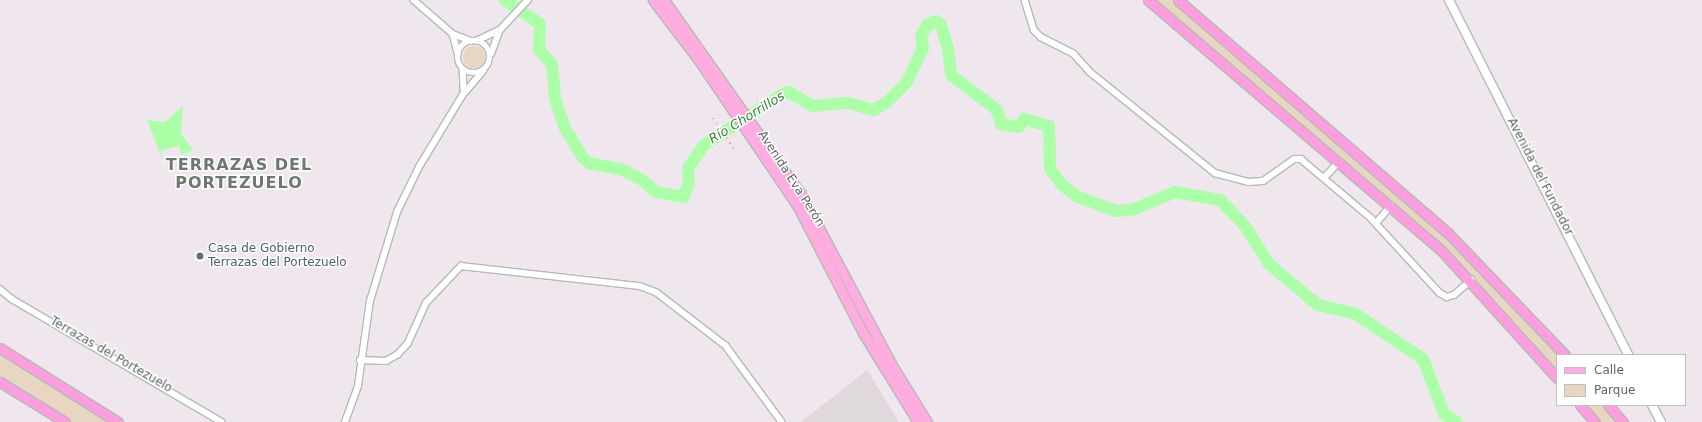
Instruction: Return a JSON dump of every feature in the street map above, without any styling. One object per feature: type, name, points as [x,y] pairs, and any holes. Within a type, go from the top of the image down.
[{"type":"highway","points":[[1148,0],[1391,206],[1471,280],[1556,377]]},
{"type":"highway","points":[[1178,0],[1448,233],[1564,354]]},
{"type":"highway","points":[[0,348],[118,422]]},
{"type":"highway","points":[[0,382],[64,422]]},
{"type":"highway","points":[[1581,406],[1595,422]]},
{"type":"highway","points":[[1609,406],[1623,422]]},
{"type":"main road","name":"Avenida Eva Perón","points":[[653,0],[730,98]]},
{"type":"main road","name":"Avenida Eva Perón","points":[[664,0],[758,140],[820,226],[890,361],[927,422]]},
{"type":"main road","name":"Avenida del Fundador","points":[[1449,0],[1627,354]]},
{"type":"main road","name":"Avenida Eva Perón","points":[[758,140],[810,226],[863,332],[918,422]]},
{"type":"main road","points":[[1653,406],[1661,422]]},
{"type":"street","points":[[414,0],[453,34],[485,45],[491,54]]},
{"type":"street","points":[[345,422],[356,394],[370,301],[397,212],[415,173],[462,96],[490,64],[491,54],[500,30],[528,0]]},
{"type":"street","points":[[1025,0],[1034,30],[1041,37],[1074,54],[1090,72],[1215,173],[1242,181],[1262,181],[1294,159],[1301,159],[1376,223],[1440,293],[1448,297],[1454,295],[1471,280]]},
{"type":"street","points":[[458,53],[464,44],[500,30]]},
{"type":"street","points":[[453,34],[463,69],[462,96]]},
{"type":"street","points":[[463,69],[473,74],[483,72]]},
{"type":"street","points":[[1324,178],[1339,162]]},
{"type":"street","points":[[1376,223],[1391,206]]},
{"type":"street","points":[[360,360],[386,361],[397,355],[408,342],[426,303],[461,266],[640,286],[656,292],[726,346],[782,422]]},
{"type":"street","name":"Terrazas del Portezuelo","points":[[0,289],[12,300],[222,422]]},
{"type":"shaded area","points":[[183,106],[181,133],[193,150],[181,155],[179,146],[161,150],[163,161],[147,120],[165,122]]},
{"type":"shaded area","points":[[867,370],[899,422],[801,422],[861,375]]},
{"type":"green space","points":[[1154,0],[1172,0],[1455,244],[1558,354],[1556,354],[1556,372],[1455,259]]},
{"type":"green space","points":[[470,46],[478,46],[485,53],[485,61],[478,68],[470,68],[463,61],[463,53]]},
{"type":"green space","points":[[0,355],[109,422],[73,422],[0,377]]},
{"type":"green space","points":[[1585,406],[1604,406],[1617,422],[1599,422]]},
{"type":"waterway","name":"Río Chorrillos","points":[[505,0],[540,24],[539,50],[552,64],[555,98],[565,128],[583,158],[589,163],[621,169],[641,179],[656,192],[684,197],[689,182],[688,168],[704,145],[781,95],[789,92],[812,106],[848,103],[874,110],[887,102],[907,82],[923,48],[921,36],[927,25],[936,21],[941,25],[948,49],[951,75],[997,110],[1001,124],[1019,127],[1024,119],[1049,126],[1050,169],[1062,185],[1078,197],[1116,211],[1132,210],[1175,192],[1220,200],[1245,226],[1269,264],[1318,305],[1354,313],[1423,359],[1444,414],[1457,422]]},
{"type":"railway","points":[[713,118],[736,152]]},
{"type":"place","name":"Casa de Gobierno Terrazas del Portezuelo","points":[[200,256]]},
{"type":"district","name":"TERRAZAS DEL PORTEZUELO","points":[[239,174]]}]
